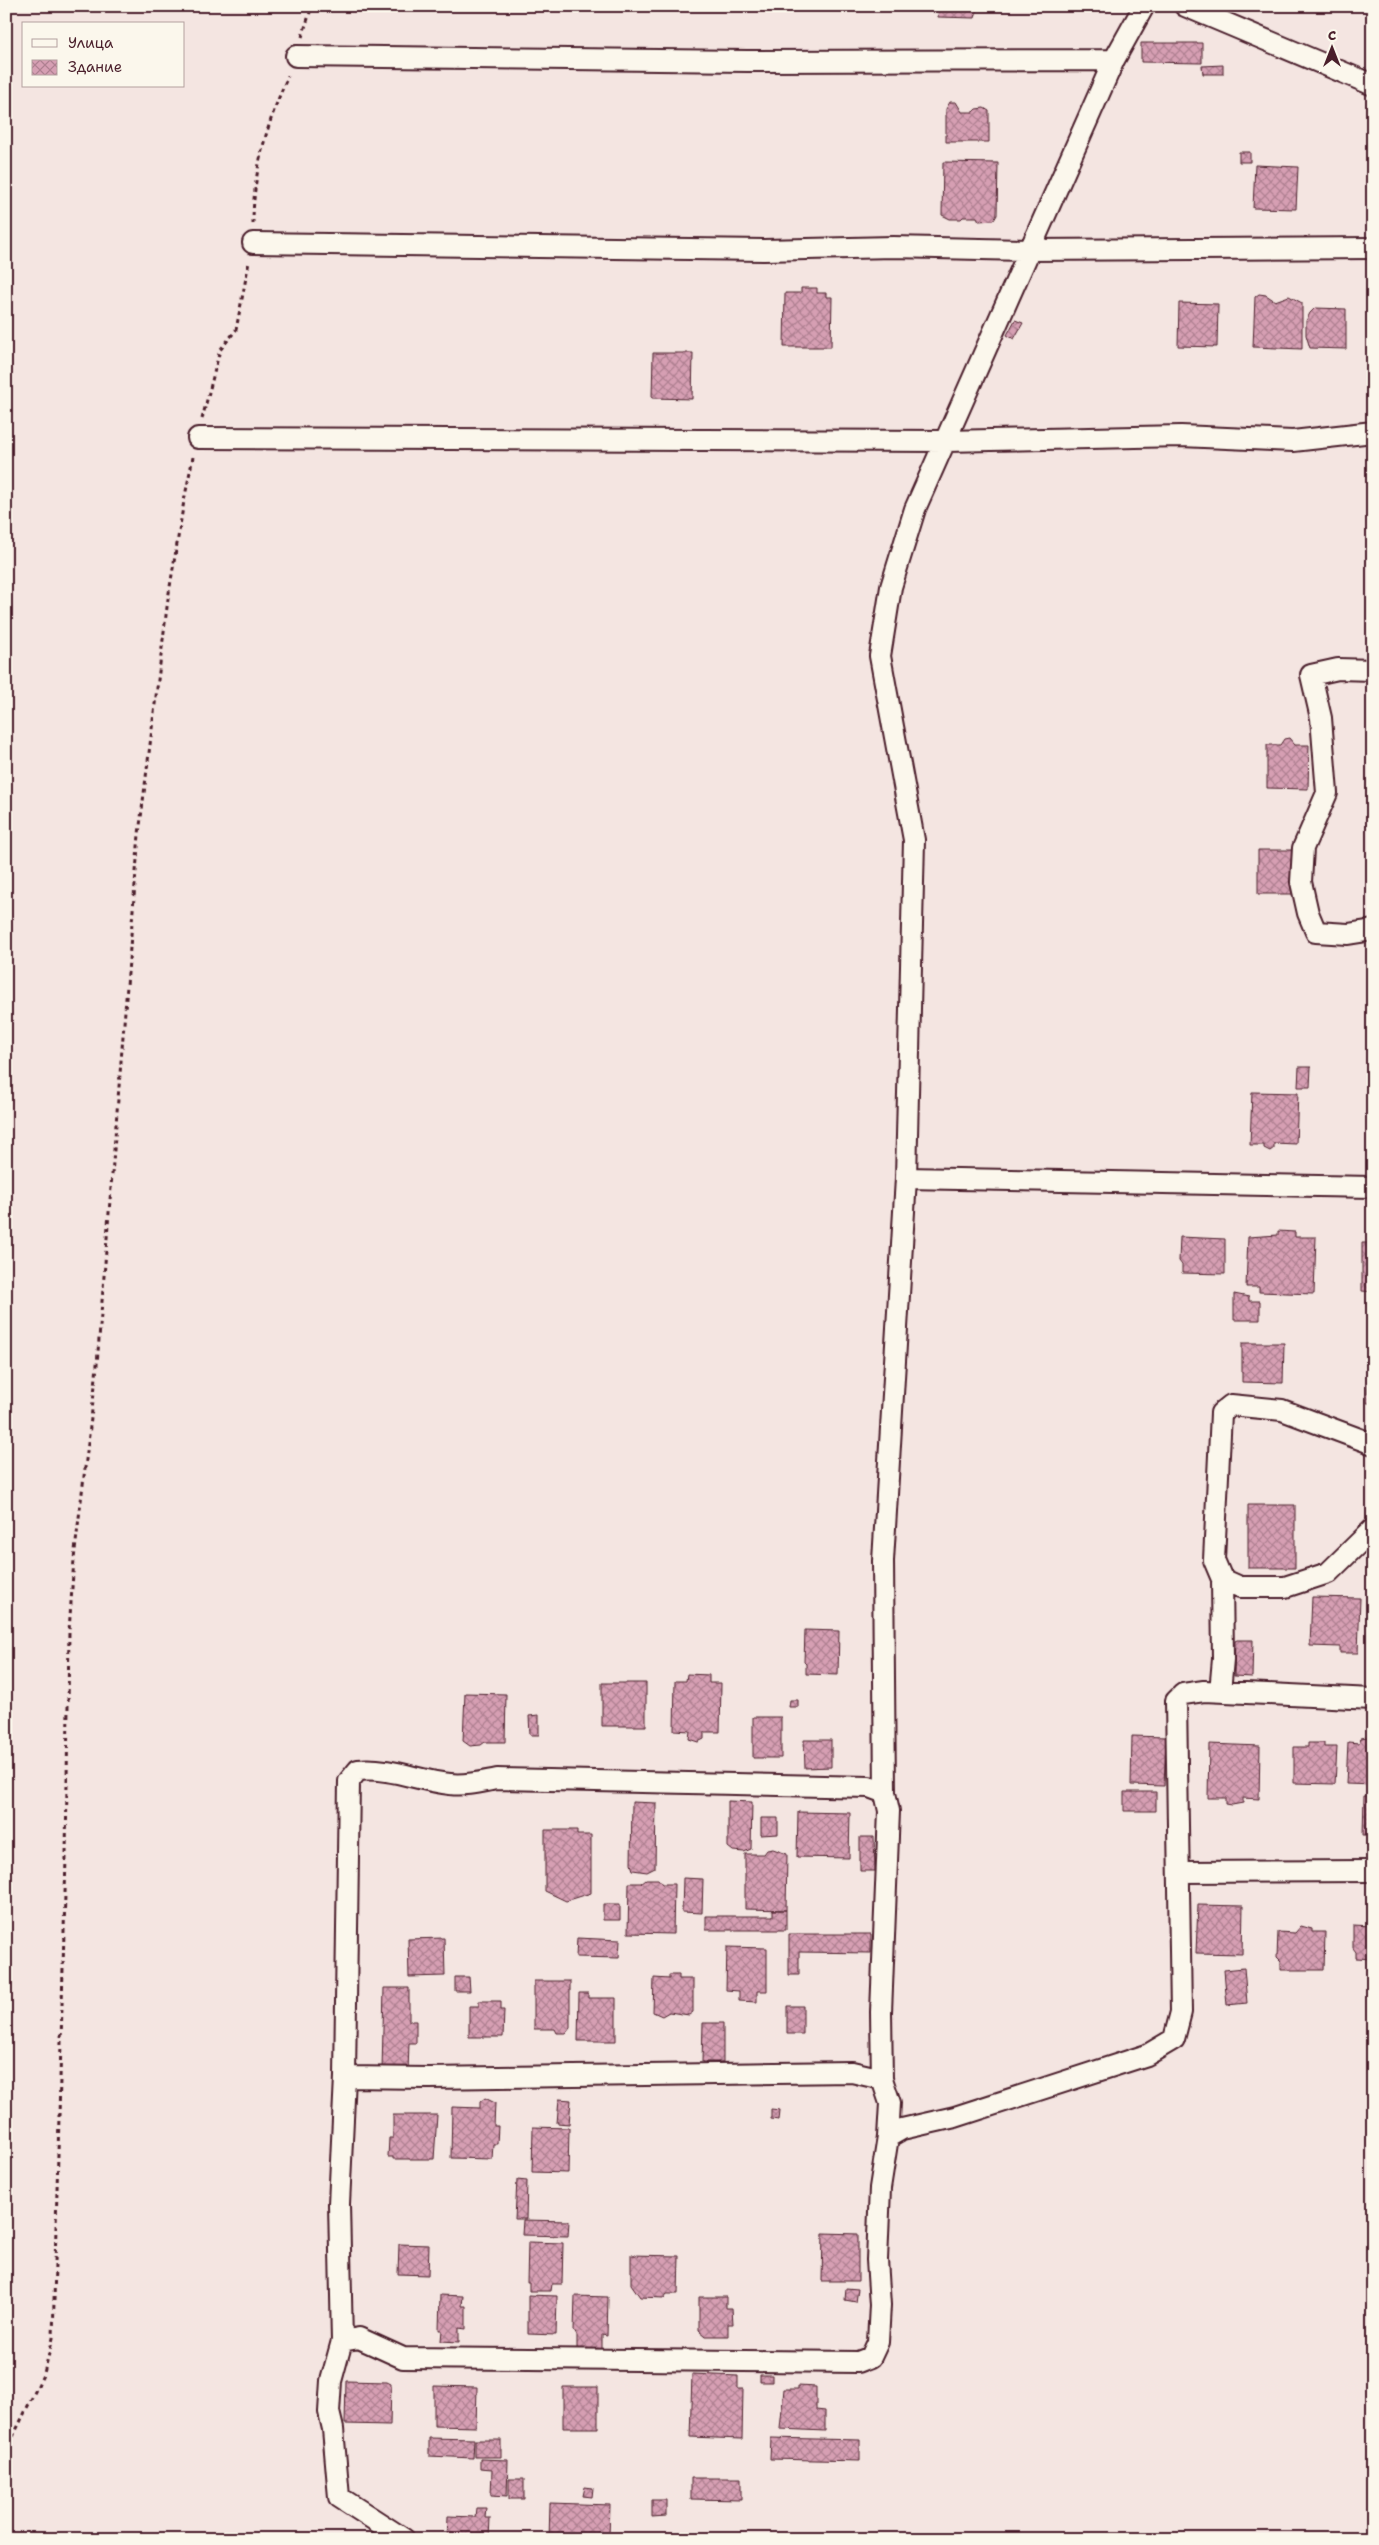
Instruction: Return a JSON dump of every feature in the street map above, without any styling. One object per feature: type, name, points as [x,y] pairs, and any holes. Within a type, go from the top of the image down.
[{"type":"street","points":[[918,2124],[904,2123],[890,2103],[882,2079],[881,2012],[889,1811],[886,1793],[883,1561],[906,1178],[914,840],[880,656],[891,587],[915,509],[947,442],[1029,250],[1114,60],[1144,6]]},
{"type":"street","points":[[1184,6],[1373,85]]},
{"type":"street","points":[[296,56],[747,62],[1114,60]]},
{"type":"street","points":[[253,243],[764,250],[893,247],[1029,250],[1373,248]]},
{"type":"street","points":[[198,438],[947,442],[1181,436],[1293,441],[1373,432]]},
{"type":"street","points":[[1373,670],[1338,669],[1311,675],[1321,718],[1327,793],[1303,848],[1301,882],[1308,913],[1316,932],[1348,934],[1373,930]]},
{"type":"street","points":[[906,1178],[1373,1187]]},
{"type":"street","points":[[1220,1692],[1223,1659],[1222,1580],[1214,1560],[1221,1413],[1231,1405],[1282,1410],[1373,1444]]},
{"type":"street","points":[[1222,1580],[1240,1587],[1285,1587],[1328,1572],[1373,1529]]},
{"type":"street","points":[[888,2136],[918,2124],[955,2117],[1147,2055],[1174,2039],[1181,2012],[1176,1701],[1183,1694],[1220,1692],[1373,1698]]},
{"type":"street","points":[[404,2539],[339,2497],[333,2429],[329,2412],[331,2381],[342,2341],[340,2204],[345,2077],[349,1781],[358,1770],[370,1769],[401,1773],[449,1784],[470,1784],[497,1779],[869,1787],[886,1793]]},
{"type":"street","points":[[1180,1872],[1373,1871]]},
{"type":"street","points":[[345,2077],[429,2078],[852,2072],[882,2079]]},
{"type":"street","points":[[342,2341],[359,2338],[403,2358],[858,2362],[872,2357],[878,2342],[880,2305],[877,2260],[880,2188],[888,2136],[890,2103]]},
{"type":"path","points":[[6,2451],[44,2373],[53,2338],[66,1856],[68,1631],[74,1558],[96,1368],[139,834],[168,599],[184,501],[220,350],[236,330],[253,243],[253,193],[270,118],[296,56],[312,6]]},
{"type":"building","points":[[939,6],[978,6],[975,18],[938,17]]},
{"type":"building","points":[[1141,43],[1202,43],[1202,63],[1141,62]]},
{"type":"building","points":[[1223,65],[1223,74],[1203,74],[1202,66]]},
{"type":"building","points":[[950,102],[956,102],[962,112],[973,112],[976,109],[984,108],[989,111],[989,142],[946,142],[946,109]]},
{"type":"building","points":[[1239,152],[1250,152],[1250,162],[1239,162]]},
{"type":"building","points":[[943,162],[998,163],[997,215],[994,220],[979,221],[977,217],[950,219],[942,215]]},
{"type":"building","points":[[1255,165],[1298,167],[1296,209],[1253,208]]},
{"type":"building","points":[[801,288],[817,288],[817,293],[826,293],[826,297],[832,297],[831,347],[784,347],[785,293],[801,293]]},
{"type":"building","points":[[1259,294],[1266,295],[1275,301],[1289,296],[1302,303],[1302,349],[1253,347],[1255,297]]},
{"type":"building","points":[[1179,303],[1218,304],[1217,347],[1178,346]]},
{"type":"building","points":[[1315,308],[1346,309],[1346,349],[1310,348],[1306,335],[1306,321]]},
{"type":"building","points":[[1015,320],[1023,323],[1014,339],[1007,335]]},
{"type":"building","points":[[653,353],[693,353],[692,399],[652,398]]},
{"type":"building","points":[[1289,738],[1295,745],[1309,745],[1308,789],[1267,788],[1267,745],[1280,745],[1284,739]]},
{"type":"building","points":[[1258,850],[1296,850],[1296,894],[1258,894]]},
{"type":"building","points":[[1299,1067],[1311,1067],[1310,1087],[1298,1087]]},
{"type":"building","points":[[1252,1092],[1298,1093],[1296,1144],[1274,1143],[1274,1148],[1270,1151],[1264,1148],[1264,1145],[1250,1145]]},
{"type":"building","points":[[1278,1231],[1295,1232],[1295,1237],[1316,1237],[1314,1294],[1259,1292],[1259,1287],[1246,1287],[1248,1237],[1278,1235]]},
{"type":"building","points":[[1180,1237],[1225,1239],[1225,1274],[1182,1273],[1182,1265],[1179,1261]]},
{"type":"building","points":[[1362,1243],[1373,1243],[1373,1292],[1362,1291]]},
{"type":"building","points":[[1234,1294],[1249,1297],[1249,1301],[1260,1301],[1260,1320],[1234,1320]]},
{"type":"building","points":[[1370,1322],[1373,1322],[1373,1403],[1367,1403]]},
{"type":"building","points":[[1242,1343],[1284,1343],[1283,1383],[1242,1382]]},
{"type":"building","points":[[1248,1505],[1295,1505],[1295,1568],[1248,1568]]},
{"type":"building","points":[[1312,1597],[1360,1598],[1358,1653],[1340,1653],[1340,1647],[1310,1646]]},
{"type":"building","points":[[805,1630],[839,1631],[838,1675],[806,1674],[806,1664],[804,1662]]},
{"type":"building","points":[[1253,1640],[1252,1677],[1234,1676],[1235,1641]]},
{"type":"building","points":[[687,1674],[709,1675],[709,1683],[721,1683],[720,1732],[704,1732],[704,1739],[698,1742],[689,1739],[690,1731],[674,1730],[675,1681],[686,1681]]},
{"type":"building","points":[[602,1683],[646,1683],[646,1726],[602,1726]]},
{"type":"building","points":[[465,1693],[506,1694],[505,1742],[485,1742],[481,1745],[470,1746],[463,1741]]},
{"type":"building","points":[[790,1700],[798,1700],[798,1707],[789,1707]]},
{"type":"building","points":[[539,1715],[539,1735],[530,1735],[529,1716]]},
{"type":"building","points":[[753,1717],[781,1717],[781,1758],[753,1758]]},
{"type":"building","points":[[1132,1736],[1166,1737],[1164,1786],[1131,1785]]},
{"type":"building","points":[[1361,1738],[1373,1738],[1373,1785],[1346,1784],[1348,1742],[1359,1743]]},
{"type":"building","points":[[804,1740],[831,1740],[831,1767],[805,1768]]},
{"type":"building","points":[[1308,1743],[1324,1743],[1324,1747],[1337,1747],[1335,1784],[1294,1783],[1294,1747],[1308,1747]]},
{"type":"building","points":[[1209,1744],[1260,1746],[1259,1799],[1243,1798],[1243,1803],[1232,1805],[1226,1804],[1226,1798],[1208,1798]]},
{"type":"building","points":[[1124,1792],[1156,1792],[1156,1811],[1124,1811]]},
{"type":"building","points":[[1364,1796],[1373,1796],[1373,1835],[1363,1835]]},
{"type":"building","points":[[728,1801],[752,1802],[751,1849],[744,1852],[733,1851],[728,1847]]},
{"type":"building","points":[[632,1802],[656,1803],[655,1868],[647,1872],[633,1870],[631,1864]]},
{"type":"building","points":[[798,1812],[850,1813],[849,1858],[797,1857]]},
{"type":"building","points":[[761,1818],[778,1818],[778,1834],[761,1835]]},
{"type":"building","points":[[545,1830],[577,1830],[577,1835],[591,1835],[591,1893],[566,1901],[545,1891]]},
{"type":"building","points":[[860,1837],[874,1837],[875,1871],[860,1871]]},
{"type":"building","points":[[773,1849],[787,1854],[786,1910],[745,1909],[745,1854],[764,1854],[767,1850]]},
{"type":"building","points":[[683,1878],[703,1879],[702,1913],[682,1912]]},
{"type":"building","points":[[646,1879],[658,1879],[662,1884],[674,1884],[673,1934],[628,1933],[629,1883],[641,1883]]},
{"type":"building","points":[[603,1904],[620,1904],[620,1920],[603,1920]]},
{"type":"building","points":[[1198,1905],[1243,1906],[1242,1954],[1196,1953]]},
{"type":"building","points":[[773,1910],[786,1910],[786,1930],[706,1930],[706,1916],[773,1916]]},
{"type":"building","points":[[1353,1925],[1373,1926],[1373,1959],[1356,1958],[1356,1952],[1353,1948]]},
{"type":"building","points":[[1301,1926],[1312,1929],[1312,1932],[1325,1932],[1324,1970],[1281,1970],[1281,1961],[1277,1957],[1278,1932],[1295,1933]]},
{"type":"building","points":[[789,1934],[871,1934],[871,1953],[799,1952],[799,1975],[789,1975]]},
{"type":"building","points":[[444,1938],[445,1976],[409,1977],[408,1939]]},
{"type":"building","points":[[577,1938],[620,1940],[619,1958],[576,1957]]},
{"type":"building","points":[[727,1947],[767,1948],[767,1991],[757,1991],[757,2002],[739,2001],[739,1991],[726,1990]]},
{"type":"building","points":[[1244,1968],[1247,2003],[1227,2005],[1224,1970]]},
{"type":"building","points":[[669,1975],[679,1975],[679,1979],[693,1979],[693,2012],[689,2015],[669,2012],[662,2016],[653,2012],[654,1978],[669,1979]]},
{"type":"building","points":[[455,1977],[469,1977],[470,1991],[455,1991]]},
{"type":"building","points":[[534,1981],[570,1981],[570,2028],[566,2033],[557,2033],[555,2029],[534,2029]]},
{"type":"building","points":[[384,1988],[409,1988],[409,2021],[416,2021],[416,2043],[409,2043],[408,2072],[382,2071]]},
{"type":"building","points":[[579,1993],[588,1993],[588,1998],[616,1998],[616,2041],[578,2041]]},
{"type":"building","points":[[479,2001],[501,2001],[501,2010],[504,2010],[503,2037],[469,2037],[469,2006],[479,2006]]},
{"type":"building","points":[[787,2006],[803,2006],[803,2034],[787,2034]]},
{"type":"building","points":[[703,2023],[723,2023],[723,2062],[702,2062]]},
{"type":"building","points":[[485,2098],[495,2103],[494,2126],[498,2126],[497,2144],[493,2144],[492,2159],[451,2158],[452,2107],[480,2108],[480,2102]]},
{"type":"building","points":[[559,2099],[571,2100],[569,2124],[557,2123]]},
{"type":"building","points":[[771,2109],[780,2110],[779,2120],[771,2119]]},
{"type":"building","points":[[393,2115],[437,2115],[434,2159],[393,2159],[393,2157],[388,2157],[389,2138],[393,2138]]},
{"type":"building","points":[[533,2127],[569,2128],[568,2173],[532,2172]]},
{"type":"building","points":[[517,2180],[527,2181],[526,2219],[515,2219]]},
{"type":"building","points":[[523,2220],[569,2221],[568,2236],[522,2235]]},
{"type":"building","points":[[823,2233],[858,2234],[858,2281],[822,2281]]},
{"type":"building","points":[[528,2242],[563,2243],[562,2284],[552,2284],[551,2291],[529,2291],[529,2283],[527,2283]]},
{"type":"building","points":[[399,2244],[429,2245],[428,2275],[398,2274]]},
{"type":"building","points":[[631,2255],[679,2256],[678,2294],[667,2294],[664,2298],[640,2297],[631,2284]]},
{"type":"building","points":[[846,2288],[858,2289],[856,2302],[845,2300]]},
{"type":"building","points":[[440,2295],[463,2296],[462,2306],[466,2306],[466,2329],[459,2328],[459,2342],[441,2341],[442,2330],[439,2330]]},
{"type":"building","points":[[528,2295],[557,2296],[556,2335],[528,2334]]},
{"type":"building","points":[[575,2296],[608,2297],[607,2336],[602,2335],[602,2352],[577,2351],[577,2336],[574,2331]]},
{"type":"building","points":[[699,2297],[726,2297],[726,2308],[732,2308],[733,2324],[728,2324],[728,2336],[706,2336],[699,2330]]},
{"type":"building","points":[[692,2374],[738,2376],[738,2389],[743,2389],[742,2439],[690,2437]]},
{"type":"building","points":[[760,2375],[772,2375],[772,2382],[760,2382]]},
{"type":"building","points":[[346,2381],[387,2382],[391,2384],[390,2425],[345,2424]]},
{"type":"building","points":[[434,2386],[477,2387],[476,2427],[434,2426]]},
{"type":"building","points":[[798,2386],[816,2387],[816,2410],[825,2411],[825,2431],[780,2429],[784,2389],[798,2389]]},
{"type":"building","points":[[563,2387],[598,2387],[598,2428],[563,2428]]},
{"type":"building","points":[[429,2438],[474,2439],[473,2458],[429,2456]]},
{"type":"building","points":[[771,2438],[860,2440],[860,2461],[770,2459]]},
{"type":"building","points":[[475,2440],[501,2440],[501,2457],[475,2457]]},
{"type":"building","points":[[480,2459],[508,2460],[507,2496],[491,2495],[492,2470],[480,2469]]},
{"type":"building","points":[[691,2478],[741,2478],[741,2500],[691,2499]]},
{"type":"building","points":[[509,2479],[524,2479],[524,2499],[509,2499]]},
{"type":"building","points":[[585,2487],[593,2488],[592,2497],[583,2496]]},
{"type":"building","points":[[652,2500],[666,2500],[666,2516],[652,2517]]},
{"type":"building","points":[[550,2503],[610,2505],[609,2535],[601,2535],[601,2539],[549,2539]]},
{"type":"building","points":[[476,2508],[486,2508],[485,2518],[490,2518],[489,2539],[447,2539],[448,2516],[475,2517]]}]
